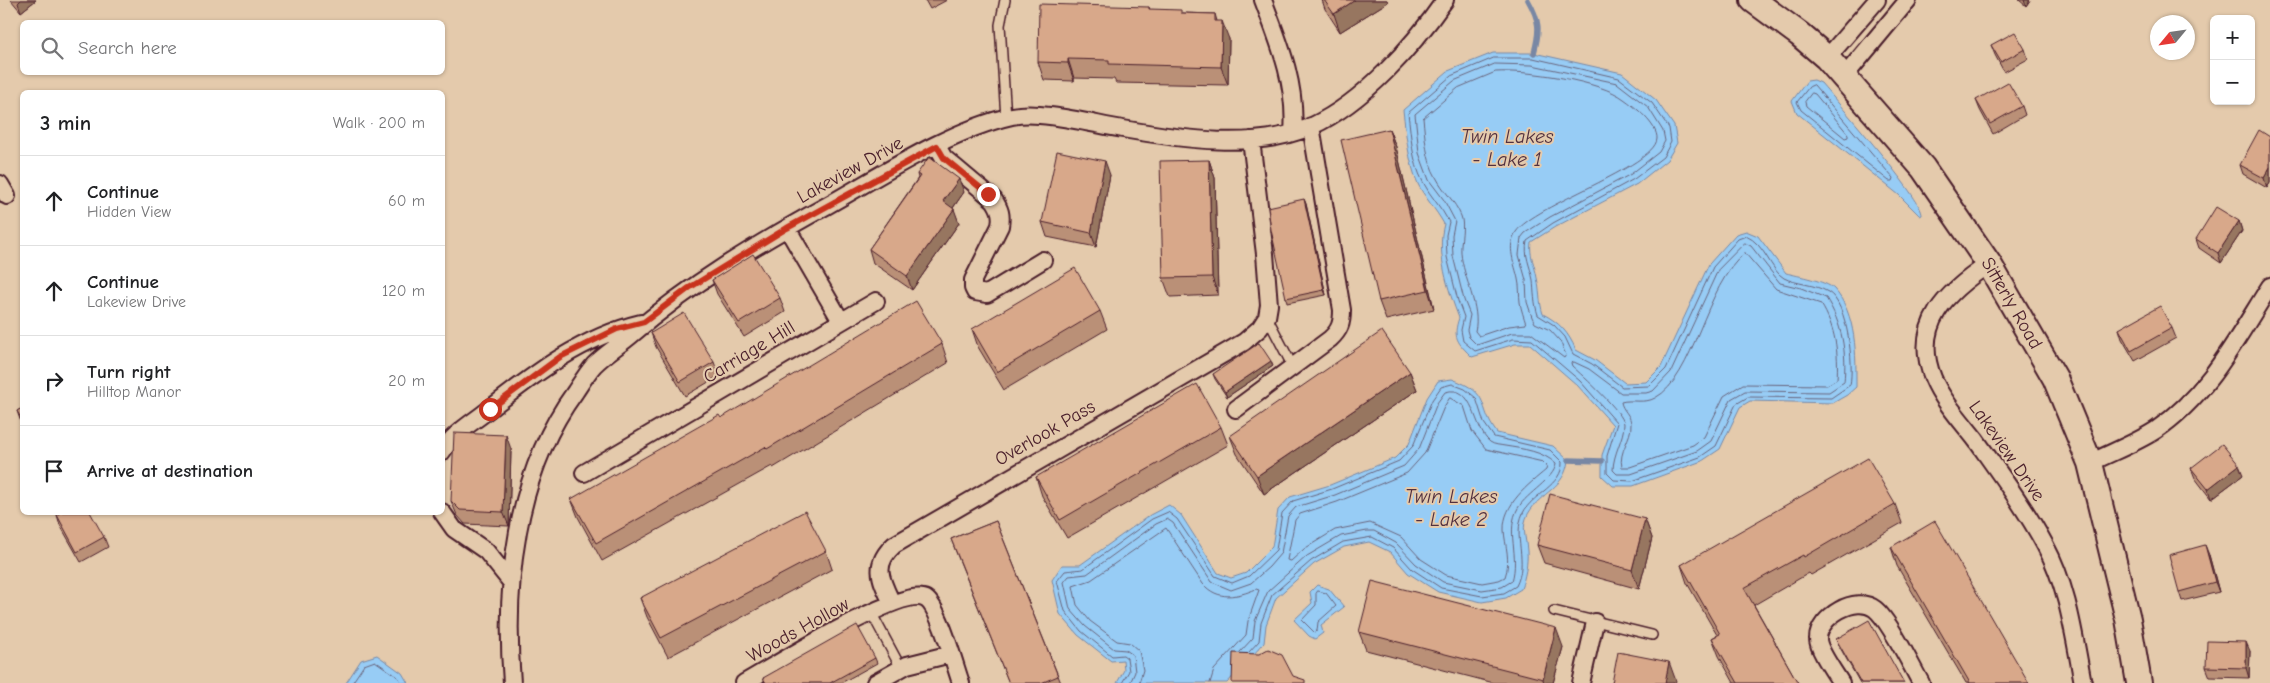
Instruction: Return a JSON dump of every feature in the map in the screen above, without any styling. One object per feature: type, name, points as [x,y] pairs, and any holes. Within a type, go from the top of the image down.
[{"type":"street","points":[[1263,0],[1288,70],[1294,102],[1293,132]]},
{"type":"street","name":"Sitterly Road","points":[[1753,0],[1800,34],[1827,58],[1923,168],[1989,264],[2055,378],[2090,463],[2128,619],[2139,683]]},
{"type":"street","points":[[1827,58],[1877,0]]},
{"type":"street","points":[[1844,77],[1908,0]]},
{"type":"street","name":"Lakeview Drive","points":[[512,683],[510,656],[511,582],[517,535],[529,487],[549,435],[564,406],[594,366],[644,322],[689,288],[787,228],[937,146],[979,126],[1014,115],[1036,114],[1162,136],[1200,139],[1251,140],[1293,132],[1311,126],[1340,109],[1408,50],[1442,1]]},
{"type":"street","points":[[1236,410],[1330,339],[1338,332],[1342,322],[1342,310],[1311,126]]},
{"type":"street","points":[[1251,140],[1265,254],[1269,306],[1267,317]]},
{"type":"street","points":[[937,146],[944,158],[994,200],[999,208],[1000,226],[973,280],[975,292],[982,294],[990,292],[1043,260]]},
{"type":"street","points":[[787,228],[841,321]]},
{"type":"street","name":"Lakeview Drive","points":[[1989,264],[1964,281],[1939,306],[1927,338],[1927,359],[1933,379],[1947,402],[2014,492],[2046,546],[2063,584],[2083,683]]},
{"type":"street","points":[[2090,463],[2155,430],[2191,402],[2212,376],[2270,286]]},
{"type":"street","name":"Carriage Hill","points":[[584,473],[876,301]]},
{"type":"street","name":"Overlook Pass","points":[[892,603],[882,584],[880,569],[884,556],[894,545],[1244,342],[1253,336],[1267,317]]},
{"type":"street","points":[[445,449],[456,436],[519,386],[560,357],[617,329],[644,322]]},
{"type":"street","points":[[444,515],[454,529],[486,551],[511,582]]},
{"type":"street","name":"Woods Hollow","points":[[744,683],[871,612],[913,597],[927,600],[936,612],[961,683]]},
{"type":"street","points":[[1841,683],[1818,642],[1818,633],[1822,625],[1829,618],[1848,606],[1866,603],[1882,616],[1921,683]]},
{"type":"street","points":[[1581,683],[1594,622]]},
{"type":"street","points":[[875,683],[901,668],[951,654]]},
{"type":"lane","points":[[1005,0],[1000,25],[1006,118]]},
{"type":"lane","points":[[1267,317],[1293,367]]},
{"type":"lane","points":[[1554,611],[1594,622],[1652,634]]},
{"type":"lane","name":"Woods Hollow","points":[[871,612],[901,668]]},
{"type":"water","name":"Twin Lakes - Lake 1","points":[[1493,53],[1534,53],[1622,73],[1656,100],[1674,126],[1677,143],[1667,160],[1637,184],[1555,227],[1531,242],[1531,256],[1538,282],[1543,314],[1563,329],[1576,350],[1595,360],[1625,383],[1646,382],[1661,367],[1709,264],[1736,234],[1746,231],[1758,236],[1786,273],[1812,279],[1830,286],[1842,299],[1854,336],[1856,387],[1833,403],[1750,401],[1740,407],[1720,449],[1702,461],[1633,486],[1613,486],[1602,476],[1602,455],[1613,425],[1577,385],[1530,344],[1515,344],[1472,357],[1460,344],[1456,335],[1459,318],[1447,284],[1442,259],[1441,247],[1444,224],[1418,184],[1408,147],[1403,110],[1448,71]]},
{"type":"water","points":[[1814,80],[1821,83],[1895,171],[1919,206],[1922,215],[1920,216],[1899,195],[1797,113],[1792,101],[1807,81]]},
{"type":"water","name":"Twin Lakes - Lake 2","points":[[1452,379],[1465,384],[1479,395],[1497,433],[1553,446],[1568,460],[1566,470],[1557,484],[1533,506],[1528,514],[1524,528],[1527,566],[1524,580],[1521,589],[1506,598],[1482,602],[1438,592],[1408,573],[1390,552],[1369,542],[1344,547],[1314,564],[1276,598],[1266,625],[1264,643],[1227,683],[1117,683],[1124,670],[1123,660],[1111,661],[1078,635],[1060,614],[1052,580],[1062,565],[1080,565],[1150,515],[1169,505],[1181,515],[1218,573],[1231,578],[1246,573],[1272,547],[1278,510],[1290,497],[1330,485],[1395,458],[1409,444],[1427,398],[1438,381]]},
{"type":"water","points":[[1317,585],[1329,589],[1344,607],[1321,625],[1323,633],[1315,639],[1309,636],[1294,620],[1312,603],[1310,592]]},
{"type":"water","points":[[377,655],[402,673],[408,683],[346,683],[361,660]]},
{"type":"building","points":[[1324,0],[1355,0],[1334,14]]},
{"type":"building","points":[[1039,4],[1149,7],[1149,9],[1181,10],[1181,13],[1215,14],[1215,21],[1222,21],[1221,67],[1109,64],[1109,60],[1068,59],[1068,63],[1038,62]]},
{"type":"building","points":[[2015,32],[2025,49],[2001,62],[1991,45]]},
{"type":"building","points":[[2008,82],[2022,106],[1990,124],[1976,100]]},
{"type":"building","points":[[1389,129],[1428,290],[1379,301],[1341,140]]},
{"type":"building","points":[[2259,130],[2270,137],[2270,167],[2264,178],[2240,165]]},
{"type":"building","points":[[1057,151],[1105,161],[1091,233],[1042,222]]},
{"type":"building","points":[[929,157],[959,179],[943,201],[954,209],[907,276],[869,249],[920,176],[917,174]]},
{"type":"building","points":[[1209,160],[1212,277],[1163,278],[1160,161]]},
{"type":"building","points":[[1304,199],[1324,290],[1286,298],[1271,230],[1268,207]]},
{"type":"building","points":[[2216,207],[2239,221],[2218,253],[2196,239]]},
{"type":"building","points":[[753,254],[780,298],[739,323],[712,280]]},
{"type":"building","points":[[1075,268],[1100,311],[997,372],[972,329]]},
{"type":"building","points":[[916,301],[942,344],[767,449],[765,447],[596,543],[571,499],[719,415],[721,418]]},
{"type":"building","points":[[2160,306],[2172,328],[2131,351],[2119,329]]},
{"type":"building","points":[[684,313],[714,362],[680,382],[651,333]]},
{"type":"building","points":[[1382,331],[1410,372],[1257,476],[1230,436]]},
{"type":"building","points":[[1259,343],[1271,361],[1225,392],[1213,374]]},
{"type":"building","points":[[1197,384],[1221,427],[1060,520],[1036,477]]},
{"type":"building","points":[[454,433],[506,435],[503,512],[460,510],[451,501]]},
{"type":"building","points":[[2222,444],[2239,465],[2208,489],[2191,468]]},
{"type":"building","points":[[1868,458],[1895,504],[1804,557],[1803,555],[1744,588],[1798,683],[1738,683],[1712,638],[1720,634],[1681,565]]},
{"type":"building","points":[[1550,494],[1645,519],[1632,570],[1537,545]]},
{"type":"building","points":[[805,511],[826,551],[661,638],[640,598]]},
{"type":"building","points":[[57,515],[92,515],[104,537],[77,552]]},
{"type":"building","points":[[996,521],[1058,676],[1041,683],[1009,683],[951,539]]},
{"type":"building","points":[[1935,521],[2029,683],[1970,683],[1891,547]]},
{"type":"building","points":[[2205,545],[2215,582],[2179,592],[2169,555]]},
{"type":"building","points":[[1372,581],[1556,628],[1543,679],[1359,632]]},
{"type":"building","points":[[1869,620],[1904,683],[1861,683],[1836,639]]},
{"type":"building","points":[[857,625],[875,658],[830,683],[766,683],[763,678]]},
{"type":"building","points":[[2207,641],[2246,642],[2246,668],[2206,667]]},
{"type":"building","points":[[1268,649],[1282,655],[1293,676],[1305,680],[1305,683],[1232,683],[1233,653],[1259,654]]},
{"type":"building","points":[[1618,652],[1669,662],[1665,683],[1612,683]]},
{"type":"waterway","points":[[1528,0],[1535,14],[1538,26],[1534,53]]},
{"type":"waterway","points":[[1568,460],[1602,461]]},
{"type":"route","points":[[490,409],[560,357],[617,329],[644,322],[689,288],[787,228],[937,146],[944,158],[988,194]]}]
